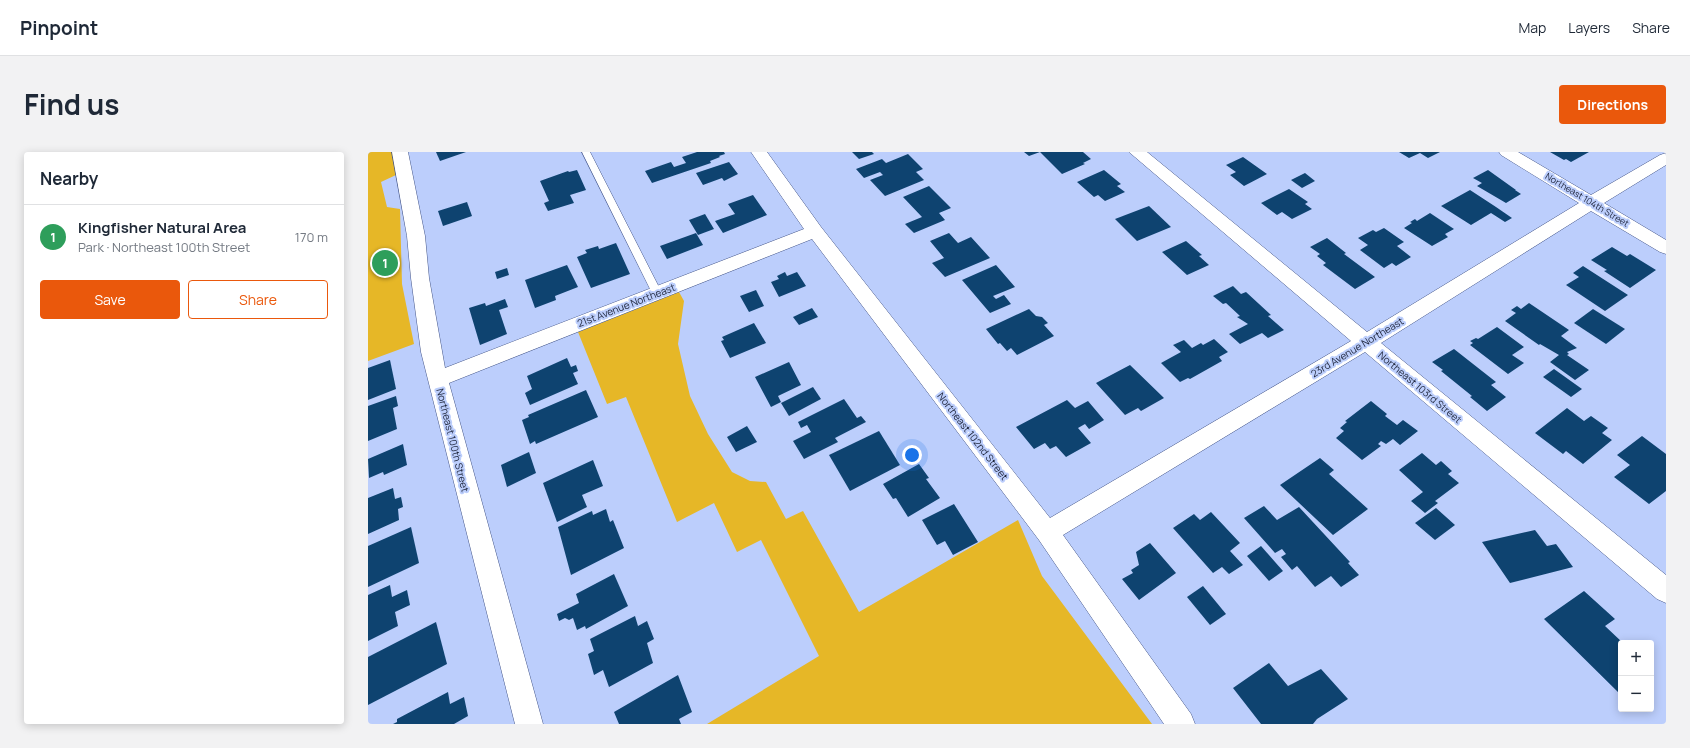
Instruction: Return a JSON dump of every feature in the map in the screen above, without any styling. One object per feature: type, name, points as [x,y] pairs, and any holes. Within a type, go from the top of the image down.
[{"type":"street","name":"Northeast 100th Street","points":[[400,152],[416,236],[424,313],[438,379],[529,724]]},
{"type":"street","name":"Northeast 102nd Street","points":[[759,152],[815,231],[1047,532],[1123,643],[1181,724]]},
{"type":"street","name":"Northeast 103rd Street","points":[[1137,152],[1666,591]]},
{"type":"street","name":"Northeast 104th Street","points":[[1507,152],[1666,248]]},
{"type":"street","name":"23rd Avenue Northeast","points":[[1047,532],[1366,342],[1666,158]]},
{"type":"street","name":"21st Avenue Northeast","points":[[438,379],[815,231]]},
{"type":"lane","points":[[586,152],[657,293]]},
{"type":"shaded area","points":[[368,152],[393,152],[396,175],[381,182],[387,207],[400,209],[402,284],[414,344],[368,361]]},
{"type":"shaded area","points":[[679,292],[684,301],[678,344],[690,396],[708,434],[732,472],[750,481],[766,482],[786,519],[803,511],[859,612],[1018,520],[1042,576],[1152,724],[707,724],[819,656],[761,540],[737,552],[714,503],[677,522],[626,397],[607,404],[578,332]]},
{"type":"building","points":[[436,152],[466,152],[440,161]]},
{"type":"building","points":[[697,152],[724,152],[725,154],[710,161],[711,163],[652,183],[645,171],[671,162],[674,167],[686,163],[682,157]]},
{"type":"building","points":[[852,152],[872,152],[874,154],[859,159]]},
{"type":"building","points":[[1024,152],[1040,152],[1029,156]]},
{"type":"building","points":[[1040,152],[1083,152],[1091,159],[1083,163],[1085,164],[1062,174]]},
{"type":"building","points":[[1399,152],[1440,152],[1428,158],[1420,153],[1409,158]]},
{"type":"building","points":[[1550,152],[1589,152],[1571,162],[1566,159],[1564,160]]},
{"type":"building","points":[[908,154],[923,169],[916,172],[924,180],[885,196],[870,180],[883,175],[880,172],[864,178],[856,169],[882,159],[886,163]]},
{"type":"building","points":[[1243,157],[1267,174],[1244,186],[1230,175],[1236,172],[1226,165]]},
{"type":"building","points":[[729,162],[738,174],[724,181],[722,178],[703,185],[696,173]]},
{"type":"building","points":[[577,170],[586,190],[570,195],[574,203],[548,211],[544,203],[549,201],[540,181],[568,171]]},
{"type":"building","points":[[1104,170],[1121,184],[1117,186],[1125,192],[1105,201],[1098,195],[1094,197],[1077,182]]},
{"type":"building","points":[[1488,170],[1521,194],[1506,203],[1477,186],[1482,183],[1473,178]]},
{"type":"building","points":[[1305,173],[1315,181],[1302,188],[1291,180]]},
{"type":"building","points":[[929,186],[951,208],[939,213],[945,220],[914,233],[905,224],[922,217],[903,197]]},
{"type":"building","points":[[1289,189],[1308,202],[1305,204],[1312,209],[1292,219],[1282,212],[1277,215],[1261,203]]},
{"type":"building","points":[[1470,190],[1512,218],[1505,222],[1491,213],[1471,225],[1441,206]]},
{"type":"building","points":[[753,195],[767,215],[723,233],[715,221],[735,214],[728,204]]},
{"type":"building","points":[[467,202],[472,216],[443,226],[438,211]]},
{"type":"building","points":[[1149,206],[1171,227],[1137,241],[1115,219]]},
{"type":"building","points":[[1430,213],[1454,229],[1445,234],[1448,237],[1432,246],[1404,228],[1415,219],[1417,221]]},
{"type":"building","points":[[705,214],[714,229],[698,235],[689,220]]},
{"type":"building","points":[[1384,228],[1404,242],[1397,246],[1411,257],[1396,266],[1392,263],[1384,268],[1360,250],[1368,245],[1358,238],[1373,230],[1376,232]]},
{"type":"building","points":[[696,233],[703,245],[667,259],[660,246]]},
{"type":"building","points":[[949,233],[958,243],[971,237],[990,258],[945,277],[932,263],[944,258],[930,241]]},
{"type":"building","points":[[1327,238],[1346,253],[1344,254],[1375,277],[1355,289],[1323,265],[1326,263],[1317,256],[1320,254],[1310,247]]},
{"type":"building","points":[[1186,241],[1202,255],[1199,256],[1209,265],[1187,275],[1162,252]]},
{"type":"building","points":[[616,243],[630,274],[591,288],[577,257],[587,253],[585,250],[598,246],[599,249]]},
{"type":"building","points":[[1612,247],[1627,256],[1630,254],[1656,270],[1630,288],[1604,271],[1607,270],[1591,260]]},
{"type":"building","points":[[567,265],[578,287],[555,296],[556,300],[535,308],[525,280]]},
{"type":"building","points":[[996,265],[1015,287],[993,296],[996,299],[1004,295],[1011,304],[990,313],[962,280]]},
{"type":"building","points":[[1583,266],[1628,295],[1605,311],[1566,285],[1579,277],[1573,273]]},
{"type":"building","points":[[507,268],[509,275],[497,279],[495,272]]},
{"type":"building","points":[[785,272],[787,276],[797,272],[806,286],[779,297],[771,282],[779,279],[777,276]]},
{"type":"building","points":[[1233,286],[1241,294],[1246,292],[1271,315],[1268,316],[1284,330],[1268,338],[1262,333],[1240,344],[1229,334],[1248,324],[1237,317],[1240,316],[1226,303],[1223,304],[1213,296]]},
{"type":"building","points":[[756,290],[764,306],[749,312],[740,296]]},
{"type":"building","points":[[505,299],[508,307],[499,310],[507,334],[480,345],[469,308],[485,303],[486,306]]},
{"type":"building","points":[[1529,303],[1569,330],[1561,336],[1577,348],[1567,352],[1569,354],[1567,355],[1589,370],[1575,380],[1550,362],[1559,355],[1540,344],[1539,345],[1505,321],[1516,313],[1511,310],[1517,306],[1521,309]]},
{"type":"building","points":[[812,308],[818,317],[799,325],[793,317]]},
{"type":"building","points":[[1029,309],[1036,316],[1042,317],[1048,323],[1044,325],[1054,336],[1017,355],[1011,348],[1007,351],[1000,343],[998,344],[986,329]]},
{"type":"building","points":[[1593,309],[1625,329],[1606,344],[1574,323]]},
{"type":"building","points":[[754,323],[766,343],[730,358],[721,341],[724,340],[722,337]]},
{"type":"building","points":[[1497,327],[1524,347],[1512,355],[1524,363],[1508,374],[1470,345],[1473,343],[1470,341],[1476,338],[1478,339]]},
{"type":"building","points":[[1214,339],[1228,352],[1219,357],[1222,361],[1190,379],[1188,378],[1180,382],[1161,363],[1181,352],[1173,345],[1184,340],[1192,348],[1201,343],[1203,345]]},
{"type":"building","points":[[1454,349],[1496,382],[1491,385],[1506,397],[1487,411],[1470,397],[1472,396],[1441,371],[1443,370],[1432,362]]},
{"type":"building","points":[[567,358],[571,367],[576,365],[578,371],[573,373],[578,384],[530,405],[525,393],[532,389],[527,376]]},
{"type":"building","points":[[390,360],[396,389],[368,400],[368,368]]},
{"type":"building","points":[[789,362],[801,385],[778,396],[781,402],[771,407],[755,377]]},
{"type":"building","points":[[1130,365],[1164,398],[1141,411],[1138,408],[1125,415],[1096,383]]},
{"type":"building","points":[[1554,369],[1582,389],[1571,397],[1543,377]]},
{"type":"building","points":[[813,387],[821,399],[789,416],[781,403]]},
{"type":"building","points":[[586,390],[598,417],[536,444],[535,441],[530,444],[522,420],[529,417],[528,415]]},
{"type":"building","points":[[396,396],[398,406],[393,408],[397,429],[368,441],[368,406]]},
{"type":"building","points":[[844,399],[857,418],[861,416],[866,422],[835,438],[838,442],[804,459],[793,441],[811,432],[807,425],[801,428],[798,422]]},
{"type":"building","points":[[1067,400],[1075,408],[1088,401],[1104,420],[1089,429],[1085,424],[1078,428],[1091,443],[1066,457],[1056,446],[1050,449],[1045,443],[1034,449],[1016,427]]},
{"type":"building","points":[[1371,401],[1387,414],[1385,416],[1397,425],[1403,420],[1418,431],[1400,445],[1393,439],[1386,444],[1381,441],[1378,444],[1381,446],[1362,460],[1336,438],[1344,431],[1340,428],[1347,422],[1345,421]]},
{"type":"building","points":[[1567,408],[1584,421],[1591,416],[1608,428],[1602,433],[1612,440],[1583,464],[1566,451],[1563,454],[1535,433]]},
{"type":"building","points":[[747,426],[757,442],[736,452],[727,437]]},
{"type":"building","points":[[879,431],[900,465],[850,491],[829,455]]},
{"type":"building","points":[[1642,436],[1666,454],[1666,491],[1649,504],[1614,477],[1630,465],[1617,455]]},
{"type":"building","points":[[403,444],[407,465],[384,475],[383,472],[369,478],[368,459]]},
{"type":"building","points":[[529,452],[536,473],[507,487],[501,465]]},
{"type":"building","points":[[1422,453],[1436,465],[1441,461],[1452,471],[1448,474],[1459,483],[1435,501],[1438,503],[1425,513],[1411,501],[1423,492],[1399,470]]},
{"type":"building","points":[[1320,458],[1334,470],[1329,474],[1368,509],[1333,535],[1280,485]]},
{"type":"building","points":[[593,460],[603,486],[582,495],[587,507],[557,522],[543,483]]},
{"type":"building","points":[[919,464],[929,478],[926,479],[940,498],[908,517],[896,498],[893,499],[883,484]]},
{"type":"building","points":[[393,488],[395,499],[401,497],[403,507],[398,509],[399,520],[368,534],[368,498]]},
{"type":"building","points":[[954,504],[978,542],[953,555],[945,541],[937,545],[922,520]]},
{"type":"building","points":[[1264,506],[1277,520],[1299,507],[1350,562],[1348,563],[1359,575],[1341,587],[1331,576],[1315,587],[1297,566],[1292,570],[1281,557],[1286,554],[1282,549],[1275,553],[1244,518]]},
{"type":"building","points":[[1436,508],[1455,525],[1435,540],[1415,523]]},
{"type":"building","points":[[606,509],[610,522],[613,520],[624,548],[571,575],[558,527],[592,511],[593,515]]},
{"type":"building","points":[[1211,512],[1240,543],[1230,551],[1243,565],[1229,574],[1222,567],[1213,573],[1173,528],[1194,514],[1200,520]]},
{"type":"building","points":[[411,527],[419,563],[368,587],[368,546]]},
{"type":"building","points":[[1535,530],[1547,546],[1556,544],[1573,567],[1510,583],[1482,542]]},
{"type":"building","points":[[1150,543],[1176,573],[1139,600],[1122,579],[1133,573],[1131,570],[1139,565],[1136,552]]},
{"type":"building","points":[[1261,546],[1283,571],[1269,581],[1247,556]]},
{"type":"building","points":[[614,574],[628,606],[586,629],[585,626],[577,630],[573,618],[569,620],[565,618],[559,621],[557,614],[579,603],[576,594]]},
{"type":"building","points":[[390,585],[392,597],[407,590],[410,605],[395,612],[398,626],[368,641],[368,595]]},
{"type":"building","points":[[1203,586],[1226,614],[1210,625],[1187,597]]},
{"type":"building","points":[[1584,591],[1615,619],[1605,626],[1620,640],[1618,640],[1618,692],[1544,619]]},
{"type":"building","points":[[635,616],[638,626],[647,621],[654,639],[647,643],[653,663],[609,687],[603,670],[594,675],[588,654],[594,651],[590,639]]},
{"type":"building","points":[[436,622],[447,664],[368,705],[368,657]]},
{"type":"building","points":[[1269,663],[1288,686],[1321,669],[1348,699],[1317,719],[1313,724],[1261,724],[1233,688]]},
{"type":"building","points":[[678,675],[692,712],[679,719],[681,724],[619,724],[614,712]]},
{"type":"building","points":[[448,692],[450,704],[464,697],[468,716],[454,724],[393,724],[397,722],[397,719]]},
{"type":"place","name":"Kingfisher Natural Area","points":[[385,263]]}]
